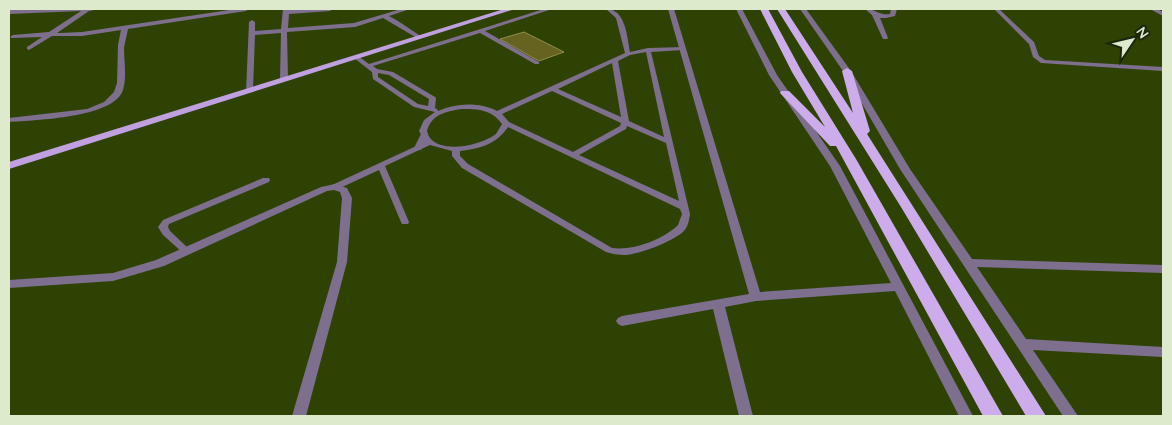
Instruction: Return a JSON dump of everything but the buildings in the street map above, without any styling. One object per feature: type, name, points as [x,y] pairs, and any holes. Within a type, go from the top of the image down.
[{"type":"highway","points":[[764,9],[797,72],[850,159],[994,416]]},
{"type":"highway","points":[[781,9],[1036,416]]},
{"type":"highway","points":[[848,71],[868,146]]},
{"type":"highway","points":[[785,93],[850,159]]},
{"type":"main road","points":[[9,166],[511,9]]},
{"type":"street","points":[[29,48],[89,9]]},
{"type":"street","points":[[9,12],[97,9]]},
{"type":"street","points":[[13,36],[51,34],[60,36],[125,28],[228,10],[246,9]]},
{"type":"street","points":[[284,79],[286,10],[330,9]]},
{"type":"street","points":[[251,33],[355,25],[381,14],[408,9]]},
{"type":"street","points":[[670,9],[756,297]]},
{"type":"street","points":[[740,9],[766,62],[835,166],[966,416]]},
{"type":"street","points":[[803,9],[848,71],[905,169],[1071,416]]},
{"type":"street","points":[[868,9],[875,14],[890,16],[894,9]]},
{"type":"street","points":[[1153,9],[1163,14]]},
{"type":"street","points":[[381,14],[419,37]]},
{"type":"street","points":[[875,14],[885,38]]},
{"type":"street","points":[[249,90],[252,22]]},
{"type":"street","points":[[9,120],[88,111],[107,104],[118,93],[121,83],[121,45],[125,28]]},
{"type":"street","points":[[418,148],[428,139]]},
{"type":"street","points":[[9,284],[113,277],[160,263],[324,189],[335,187],[344,190],[346,198],[342,262],[299,416]]},
{"type":"street","points":[[968,263],[1163,269]]},
{"type":"street","points":[[622,321],[756,297],[898,287]]},
{"type":"street","points":[[718,304],[746,416]]},
{"type":"street","points":[[1022,344],[1163,352]]},
{"type":"lane","points":[[372,68],[549,9]]},
{"type":"lane","points":[[608,9],[619,17],[628,54]]},
{"type":"lane","points":[[996,9],[1032,42],[1036,57],[1043,62],[1163,69]]},
{"type":"lane","points":[[481,31],[537,62]]},
{"type":"lane","points":[[499,113],[628,54],[648,50],[683,48]]},
{"type":"lane","points":[[456,149],[456,156],[465,166],[608,250],[620,253],[632,251],[669,235],[680,229],[685,221],[684,207],[648,50]]},
{"type":"lane","points":[[356,57],[372,68],[391,72],[433,98],[431,108]]},
{"type":"lane","points":[[573,155],[617,132],[625,121],[615,61]]},
{"type":"lane","points":[[372,68],[375,78],[416,106],[431,108],[440,112]]},
{"type":"lane","points":[[553,88],[669,142]]},
{"type":"lane","points":[[506,124],[504,132],[491,142],[471,148],[456,149],[442,147],[428,139],[423,129],[426,122],[440,112],[469,106],[481,107],[499,113],[506,124],[684,207]]},
{"type":"lane","points":[[335,187],[418,148]]},
{"type":"lane","points":[[381,166],[405,222]]},
{"type":"lane","points":[[186,251],[166,233],[163,227],[166,222],[266,180]]}]
